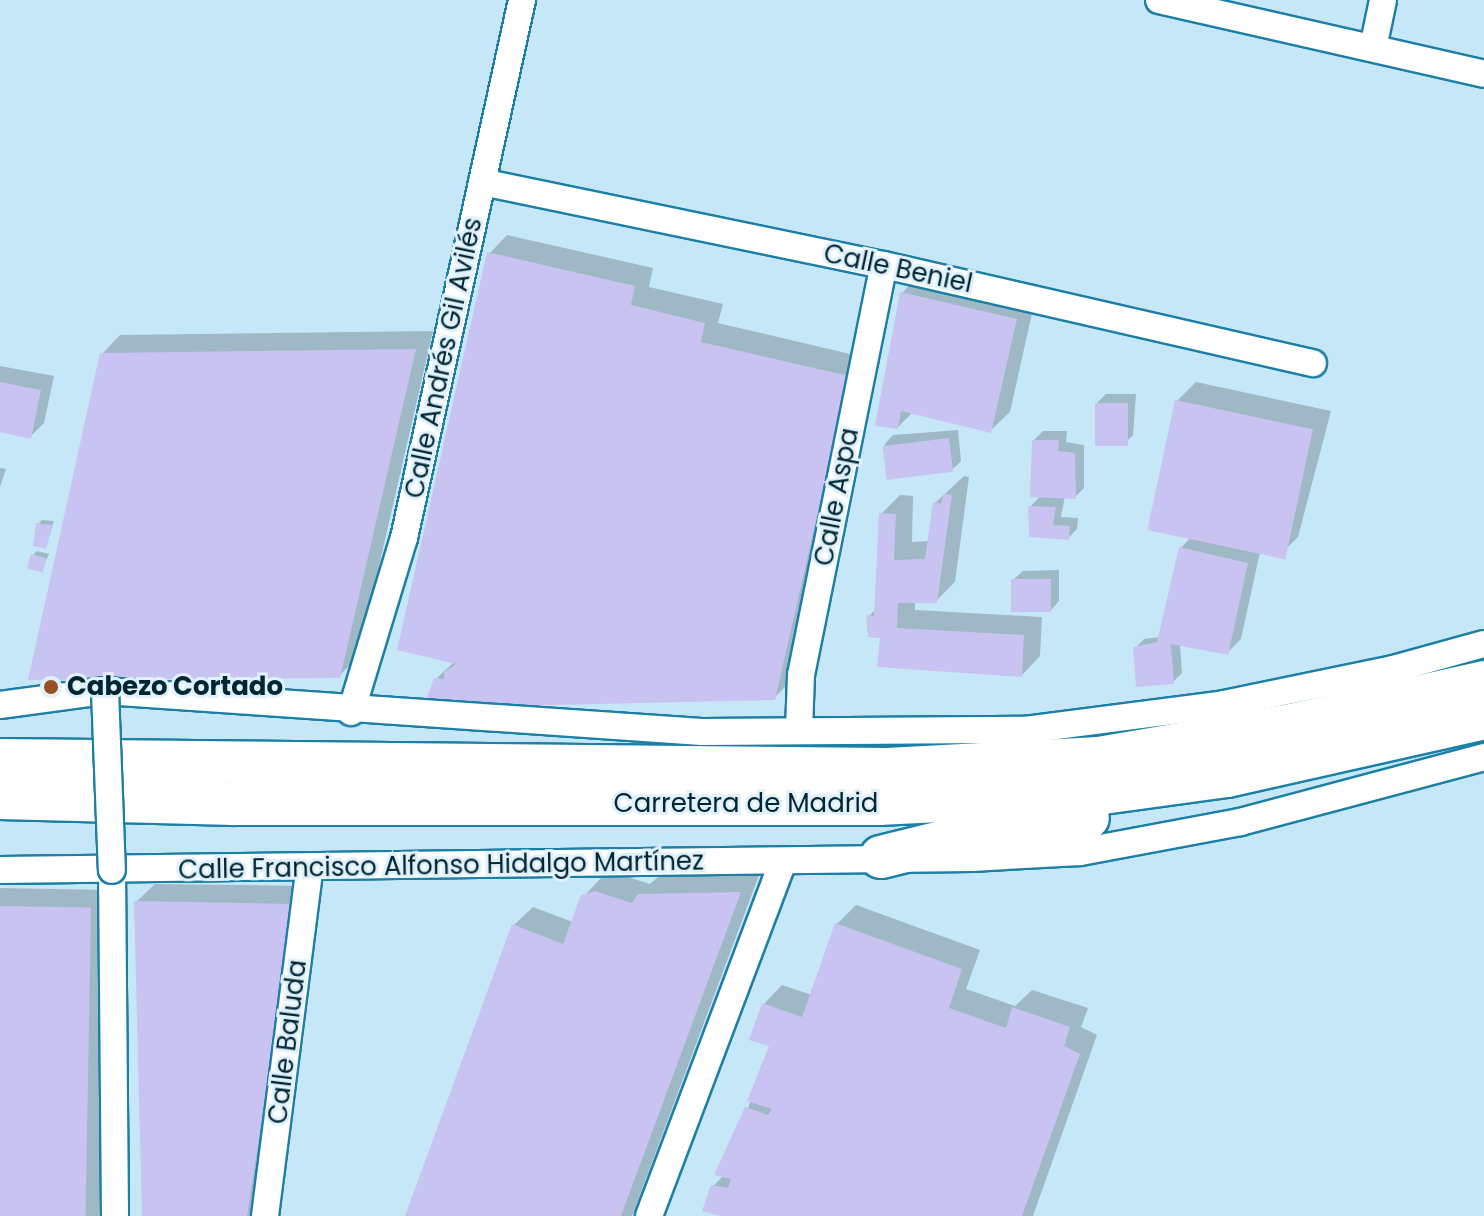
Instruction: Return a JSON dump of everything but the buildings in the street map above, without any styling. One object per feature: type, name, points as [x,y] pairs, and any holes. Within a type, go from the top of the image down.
[{"type":"main road","name":"Carretera de Madrid","points":[[0,760],[887,769],[1099,758],[1292,725],[1484,682]]},
{"type":"main road","name":"Carretera de Madrid","points":[[0,798],[234,804],[879,804],[1103,793],[1227,776],[1484,720]]},
{"type":"main road","points":[[881,857],[970,835],[1252,795],[1484,720]]},
{"type":"street","name":"Calle Andrés Gil Avilés","points":[[351,712],[404,538],[522,0]]},
{"type":"street","points":[[1159,0],[1484,74]]},
{"type":"street","points":[[1373,48],[1383,0]]},
{"type":"street","name":"Calle Beniel","points":[[482,182],[884,265],[1313,363]]},
{"type":"street","name":"Calle Aspa","points":[[799,730],[801,675],[884,265]]},
{"type":"street","points":[[0,705],[105,691],[351,712],[702,732],[1025,730],[1224,704],[1319,685],[1484,644]]},
{"type":"street","points":[[105,691],[112,870],[115,1216]]},
{"type":"street","name":"Calle Francisco Alfonso Hidalgo Martínez","points":[[0,870],[783,861],[1080,852],[1164,839],[1484,757]]},
{"type":"street","points":[[649,1216],[783,861]]},
{"type":"street","name":"Calle Baluda","points":[[265,1216],[310,867]]},
{"type":"place","name":"Cabezo Cortado","points":[[51,687]]}]
